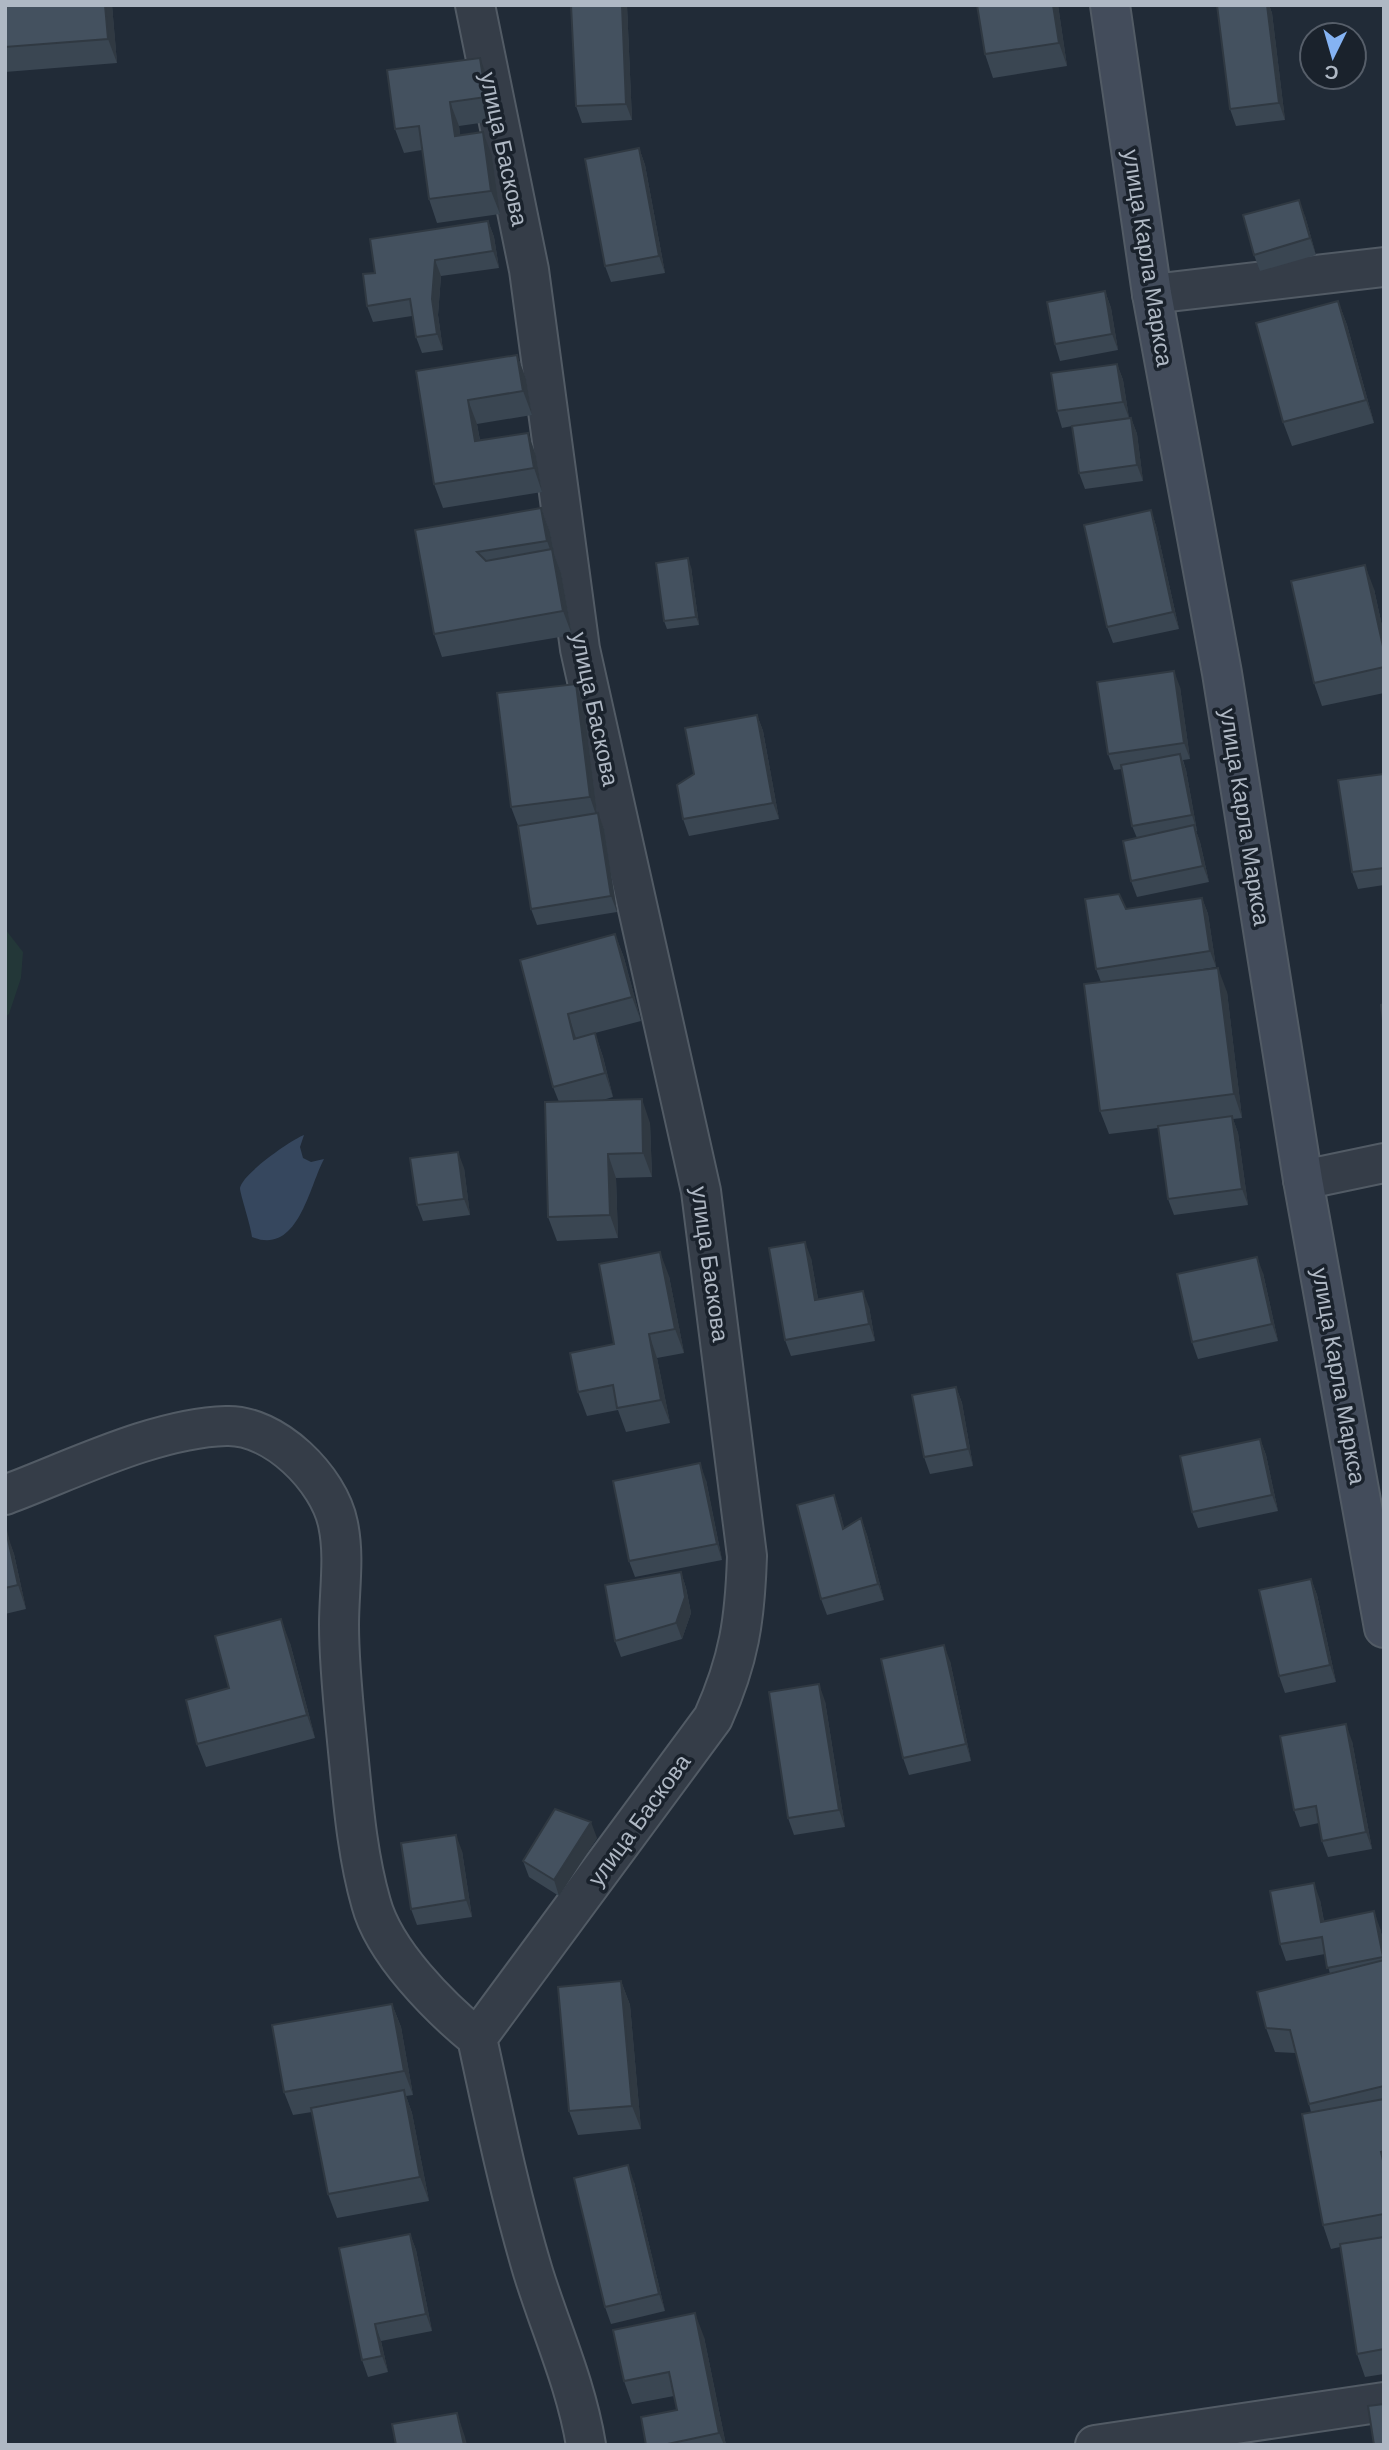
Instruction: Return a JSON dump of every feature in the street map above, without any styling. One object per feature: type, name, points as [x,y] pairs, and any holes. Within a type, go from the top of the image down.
[{"type":"street","name":"улица Баскова","points":[[475,5],[529,270],[580,649],[702,1192],[747,1556],[745,1611],[739,1646],[732,1677],[713,1718],[477,2038]]},
{"type":"street","name":"улица Карла Маркса","points":[[1110,5],[1152,294],[1222,673],[1303,1180],[1384,1628]]},
{"type":"street","points":[[1152,294],[1384,267]]},
{"type":"street","points":[[1303,1180],[1384,1163]]},
{"type":"street","points":[[5,1495],[175,1432],[229,1425],[266,1436],[300,1458],[324,1491],[338,1523],[341,1558],[338,1626],[344,1708],[352,1794],[371,1905],[384,1935],[412,1971],[445,2012],[477,2038],[513,2204],[541,2295],[561,2345],[586,2445]]},
{"type":"street","points":[[1095,2445],[1384,2402]]},
{"type":"green space","points":[[5,929],[23,952],[21,978],[9,1014],[5,1017]]},
{"type":"water","points":[[304,1135],[300,1147],[303,1158],[311,1162],[324,1159],[300,1216],[281,1237],[268,1240],[252,1237],[240,1191],[243,1182],[268,1158]]},
{"type":"building","points":[[5,5],[105,5],[108,39],[5,47]]},
{"type":"building","points":[[571,5],[622,5],[626,104],[576,106]]},
{"type":"building","points":[[977,5],[1053,5],[1059,43],[985,54]]},
{"type":"building","points":[[1217,5],[1267,5],[1279,103],[1230,109]]},
{"type":"building","points":[[480,58],[486,97],[450,102],[455,136],[483,132],[491,191],[429,199],[419,126],[395,129],[387,70]]},
{"type":"building","points":[[639,148],[659,256],[605,266],[585,159]]},
{"type":"building","points":[[1299,200],[1310,238],[1254,255],[1243,215]]},
{"type":"building","points":[[488,221],[493,251],[435,260],[432,299],[437,334],[416,337],[410,299],[367,306],[363,274],[375,273],[370,239]]},
{"type":"building","points":[[1105,291],[1112,334],[1055,344],[1047,302]]},
{"type":"building","points":[[1338,301],[1366,400],[1283,422],[1256,323]]},
{"type":"building","points":[[517,355],[523,391],[468,400],[475,441],[528,433],[534,468],[434,484],[416,371]]},
{"type":"building","points":[[1117,364],[1123,402],[1057,411],[1051,373]]},
{"type":"building","points":[[1131,418],[1137,465],[1079,473],[1072,426]]},
{"type":"building","points":[[541,508],[547,541],[477,552],[486,561],[552,549],[563,611],[434,634],[415,530]]},
{"type":"building","points":[[1151,510],[1173,612],[1107,627],[1084,525]]},
{"type":"building","points":[[688,558],[696,617],[664,621],[656,563]]},
{"type":"building","points":[[1365,565],[1384,651],[1384,667],[1314,683],[1291,581]]},
{"type":"building","points":[[1174,671],[1184,743],[1108,754],[1097,682]]},
{"type":"building","points":[[576,684],[590,797],[511,807],[497,693]]},
{"type":"building","points":[[757,715],[773,803],[683,819],[677,785],[694,774],[685,728]]},
{"type":"building","points":[[1180,754],[1192,815],[1132,826],[1121,765]]},
{"type":"building","points":[[1384,774],[1384,868],[1352,872],[1338,780]]},
{"type":"building","points":[[598,813],[611,896],[531,909],[518,826]]},
{"type":"building","points":[[1194,825],[1203,866],[1131,881],[1123,841]]},
{"type":"building","points":[[1119,894],[1126,909],[1202,898],[1210,951],[1096,969],[1085,899]]},
{"type":"building","points":[[615,934],[632,997],[568,1014],[574,1039],[595,1033],[605,1073],[553,1087],[520,960]]},
{"type":"building","points":[[1218,968],[1234,1094],[1100,1111],[1084,984]]},
{"type":"building","points":[[1384,1004],[1384,1029],[1381,1005]]},
{"type":"building","points":[[642,1099],[643,1153],[608,1154],[610,1215],[548,1217],[545,1102]]},
{"type":"building","points":[[1232,1116],[1242,1189],[1168,1199],[1158,1126]]},
{"type":"building","points":[[458,1152],[464,1199],[417,1205],[410,1158]]},
{"type":"building","points":[[805,1242],[815,1300],[863,1291],[869,1324],[785,1340],[769,1248]]},
{"type":"building","points":[[660,1252],[675,1329],[649,1334],[661,1400],[617,1408],[613,1385],[578,1392],[570,1353],[614,1344],[599,1264]]},
{"type":"building","points":[[1257,1257],[1272,1324],[1192,1342],[1177,1274]]},
{"type":"building","points":[[956,1387],[968,1449],[924,1457],[912,1395]]},
{"type":"building","points":[[1260,1439],[1272,1495],[1192,1512],[1180,1456]]},
{"type":"building","points":[[700,1463],[717,1544],[629,1561],[613,1481]]},
{"type":"building","points":[[834,1495],[843,1529],[861,1518],[878,1584],[821,1599],[797,1505]]},
{"type":"building","points":[[5,1531],[18,1585],[5,1588]]},
{"type":"building","points":[[681,1572],[685,1597],[676,1623],[615,1641],[605,1585]]},
{"type":"building","points":[[1311,1579],[1330,1665],[1279,1676],[1259,1590]]},
{"type":"building","points":[[281,1619],[307,1715],[197,1744],[186,1700],[229,1688],[215,1636]]},
{"type":"building","points":[[944,1645],[966,1744],[903,1758],[881,1659]]},
{"type":"building","points":[[819,1684],[839,1810],[788,1818],[769,1692]]},
{"type":"building","points":[[1346,1724],[1366,1832],[1322,1841],[1316,1806],[1294,1810],[1280,1736]]},
{"type":"building","points":[[555,1809],[591,1822],[554,1880],[523,1861]]},
{"type":"building","points":[[456,1835],[466,1900],[411,1909],[401,1843]]},
{"type":"building","points":[[1314,1883],[1321,1922],[1374,1911],[1383,1957],[1327,1968],[1322,1937],[1280,1944],[1270,1891]]},
{"type":"building","points":[[1384,1960],[1384,2086],[1309,2104],[1290,2030],[1266,2028],[1257,1992]]},
{"type":"building","points":[[621,1981],[632,2106],[569,2111],[558,1987]]},
{"type":"building","points":[[392,2004],[404,2071],[284,2092],[272,2025]]},
{"type":"building","points":[[404,2090],[420,2177],[328,2194],[311,2108]]},
{"type":"building","points":[[1384,2099],[1384,2151],[1381,2152],[1384,2165],[1384,2214],[1323,2225],[1302,2114]]},
{"type":"building","points":[[628,2165],[659,2294],[605,2307],[574,2178]]},
{"type":"building","points":[[410,2234],[426,2314],[375,2324],[382,2356],[362,2360],[339,2248]]},
{"type":"building","points":[[1384,2237],[1384,2349],[1357,2354],[1340,2244]]},
{"type":"building","points":[[695,2313],[719,2433],[663,2445],[646,2445],[641,2417],[677,2410],[669,2372],[624,2381],[613,2330]]},
{"type":"building","points":[[1384,2404],[1384,2445],[1374,2445],[1368,2406]]},
{"type":"building","points":[[457,2413],[464,2445],[396,2445],[392,2424]]}]
